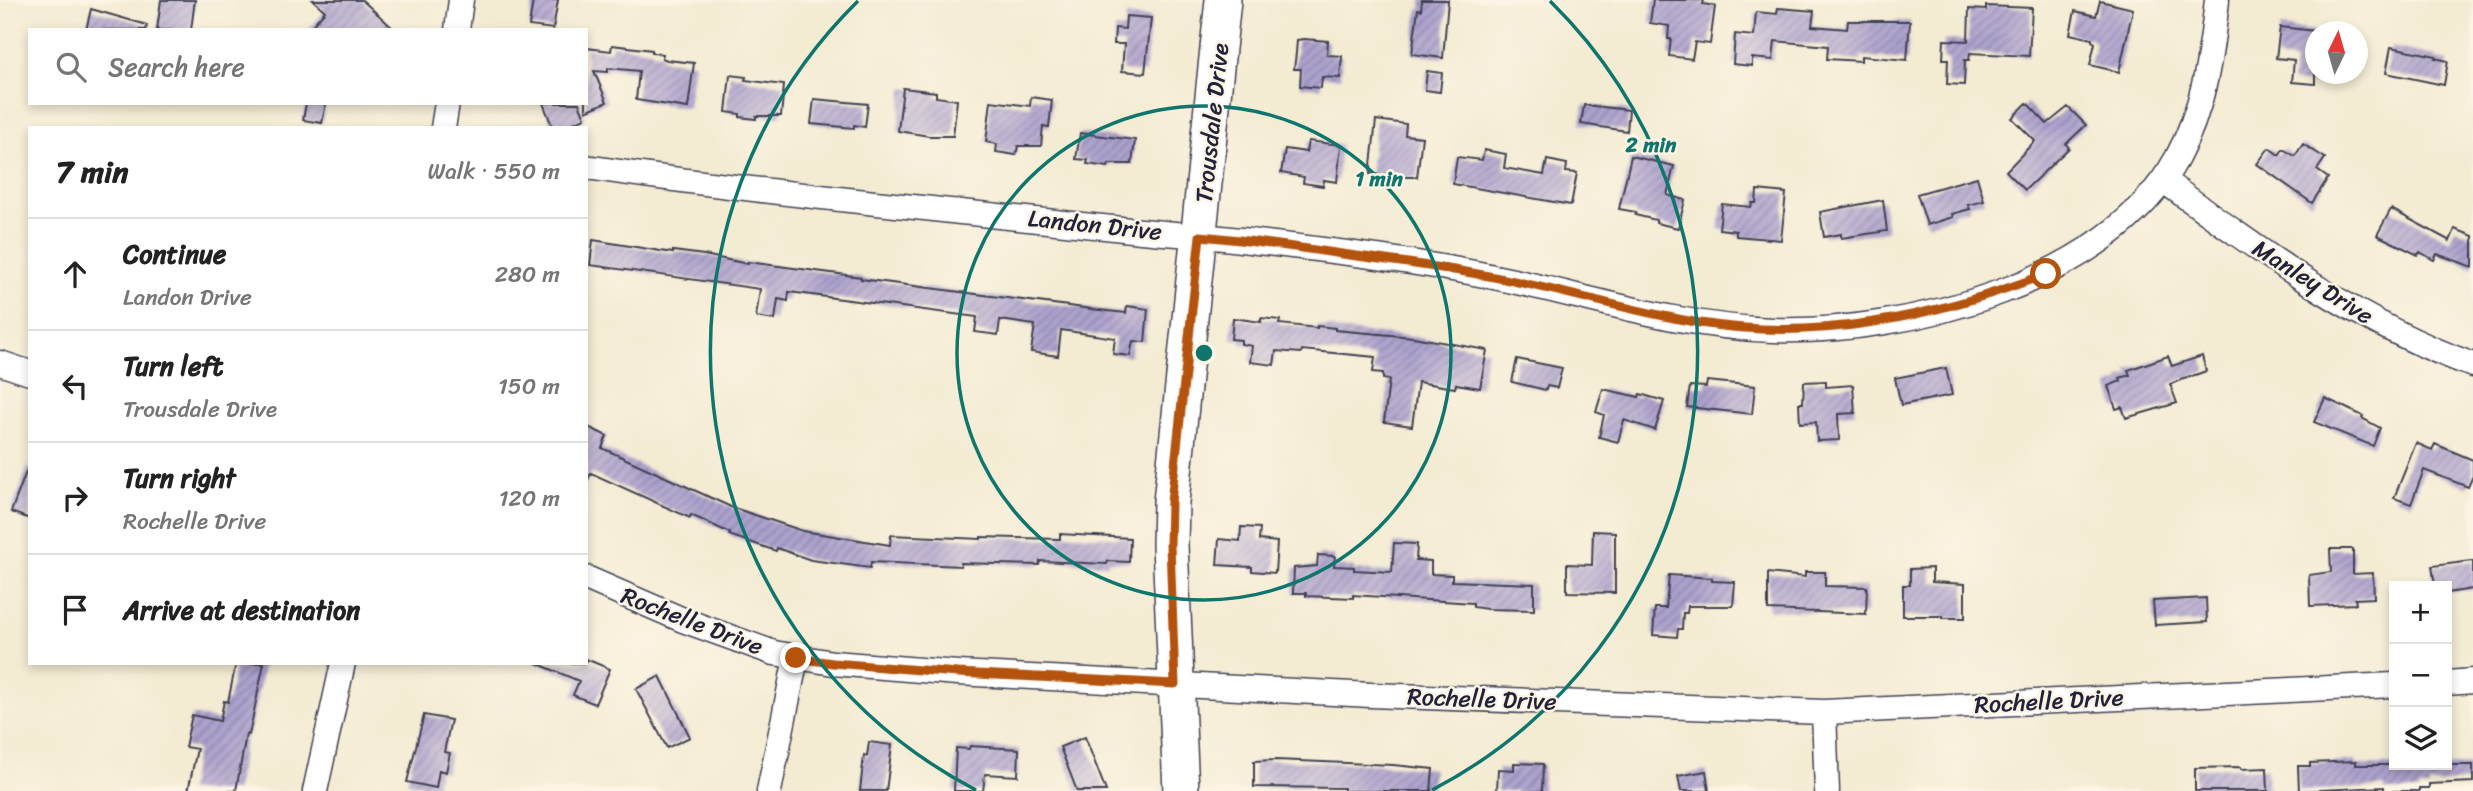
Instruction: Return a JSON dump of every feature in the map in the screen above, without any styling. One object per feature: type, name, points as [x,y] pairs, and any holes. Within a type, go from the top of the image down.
[{"type":"street","points":[[457,28],[461,0]]},
{"type":"street","name":"Trousdale Drive","points":[[1181,791],[1170,545],[1171,502],[1223,0]]},
{"type":"street","name":"Landon Drive","points":[[588,167],[1200,236],[1387,260],[1485,275],[1628,310],[1700,323],[1774,330],[1814,330],[1921,314],[1990,295],[2046,274],[2100,242],[2143,206],[2163,180],[2183,146],[2200,106],[2209,65],[2217,0]]},
{"type":"street","points":[[443,126],[447,105]]},
{"type":"street","name":"Manley Drive","points":[[2163,180],[2277,262],[2342,303],[2403,337],[2473,365]]},
{"type":"street","points":[[0,363],[28,372]]},
{"type":"street","name":"Rochelle Drive","points":[[588,579],[683,620],[774,653],[833,663],[958,673],[1371,695],[1824,712],[2389,685]]},
{"type":"street","points":[[769,791],[796,658]]},
{"type":"street","points":[[315,791],[343,665]]},
{"type":"street","points":[[2452,683],[2473,681]]},
{"type":"street","points":[[1824,712],[1827,791]]},
{"type":"building","points":[[161,0],[195,0],[191,28],[157,28]]},
{"type":"building","points":[[313,0],[362,0],[393,28],[310,28],[325,11]]},
{"type":"building","points":[[533,0],[558,0],[553,28],[529,26]]},
{"type":"building","points":[[1422,0],[1448,0],[1443,58],[1412,54],[1418,9],[1421,10]]},
{"type":"building","points":[[1653,0],[1704,0],[1703,4],[1715,6],[1710,44],[1695,42],[1692,59],[1669,56],[1669,26],[1650,23]]},
{"type":"building","points":[[2100,1],[2133,9],[2119,72],[2090,65],[2095,43],[2092,39],[2070,34],[2075,11],[2096,16]]},
{"type":"building","points":[[1986,6],[2032,8],[2029,56],[1970,53],[1969,60],[1965,60],[1964,85],[1947,84],[1948,59],[1943,59],[1944,40],[1968,41],[1969,9],[1986,10]]},
{"type":"building","points":[[1778,8],[1814,11],[1812,26],[1847,29],[1848,21],[1910,21],[1907,60],[1861,56],[1861,61],[1827,59],[1828,46],[1775,41],[1773,60],[1752,58],[1752,66],[1733,64],[1735,34],[1754,36],[1756,12],[1777,14]]},
{"type":"building","points":[[91,9],[147,25],[146,28],[86,28]]},
{"type":"building","points":[[1126,16],[1151,18],[1145,73],[1122,71],[1124,44],[1114,44],[1115,28],[1125,29]]},
{"type":"building","points":[[2280,27],[2305,30],[2305,83],[2292,82],[2294,60],[2276,58]]},
{"type":"building","points":[[1297,40],[1328,41],[1327,55],[1342,56],[1340,78],[1322,77],[1321,88],[1300,86],[1301,69],[1294,69]]},
{"type":"building","points":[[612,45],[652,50],[652,53],[663,54],[662,58],[667,60],[694,63],[688,108],[636,100],[639,71],[608,68],[608,72],[594,71],[607,102],[586,111],[588,48],[611,51]]},
{"type":"building","points":[[2391,47],[2448,61],[2444,85],[2386,73]]},
{"type":"building","points":[[1427,71],[1442,73],[1440,92],[1425,90]]},
{"type":"building","points":[[730,75],[746,77],[745,80],[784,85],[781,116],[756,116],[756,119],[726,112]]},
{"type":"building","points":[[903,88],[936,92],[936,97],[957,100],[953,136],[929,136],[898,131]]},
{"type":"building","points":[[1031,97],[1052,100],[1049,127],[1043,126],[1041,146],[1018,146],[1016,155],[996,152],[997,144],[986,142],[991,101],[1030,106]]},
{"type":"building","points":[[814,99],[868,104],[865,127],[811,124]]},
{"type":"building","points":[[2027,103],[2047,124],[2068,107],[2086,125],[2066,144],[2069,148],[2025,190],[2006,171],[2035,141],[2012,118]]},
{"type":"building","points":[[306,105],[326,105],[322,123],[303,120]]},
{"type":"building","points":[[544,105],[580,105],[585,118],[567,126],[552,126]]},
{"type":"building","points":[[1584,105],[1629,110],[1627,131],[1581,124]]},
{"type":"building","points":[[1376,120],[1406,124],[1405,135],[1422,137],[1417,177],[1395,177],[1394,185],[1378,183],[1379,175],[1370,174]]},
{"type":"building","points":[[1080,133],[1135,140],[1132,164],[1109,164],[1108,167],[1087,164],[1088,160],[1076,159]]},
{"type":"building","points":[[1308,141],[1341,145],[1337,182],[1324,180],[1323,186],[1303,183],[1304,177],[1281,173],[1285,149],[1306,152]]},
{"type":"building","points":[[2303,144],[2325,158],[2317,170],[2328,178],[2312,203],[2257,164],[2269,148],[2279,155],[2283,149],[2295,156]]},
{"type":"building","points":[[1484,150],[1506,154],[1504,168],[1544,175],[1547,160],[1567,164],[1566,172],[1577,173],[1571,205],[1453,184],[1457,157],[1482,160]]},
{"type":"building","points":[[1631,156],[1674,166],[1667,195],[1685,200],[1678,228],[1635,215],[1636,212],[1619,209]]},
{"type":"building","points":[[1977,177],[1984,201],[1968,205],[1970,209],[1952,214],[1953,217],[1927,225],[1917,194]]},
{"type":"building","points":[[1757,190],[1786,193],[1781,240],[1736,236],[1736,231],[1719,229],[1722,204],[1751,207],[1752,203],[1756,203]]},
{"type":"building","points":[[1883,200],[1887,231],[1841,238],[1841,234],[1824,237],[1820,212]]},
{"type":"building","points":[[2391,209],[2450,241],[2455,229],[2473,236],[2473,267],[2437,254],[2434,260],[2420,252],[2418,255],[2377,235]]},
{"type":"building","points":[[593,240],[673,253],[704,255],[748,264],[1107,311],[1126,313],[1127,306],[1148,309],[1145,342],[1133,341],[1130,356],[1113,354],[1115,338],[1061,330],[1058,356],[1031,352],[1035,325],[1000,320],[998,335],[975,332],[977,317],[789,292],[788,301],[778,299],[775,320],[756,317],[760,289],[590,265]]},
{"type":"building","points":[[1233,318],[1261,322],[1261,318],[1280,320],[1279,324],[1413,337],[1487,350],[1480,388],[1456,384],[1455,388],[1418,382],[1412,426],[1384,422],[1389,380],[1383,379],[1383,373],[1373,372],[1375,357],[1302,350],[1301,353],[1276,351],[1274,365],[1250,362],[1252,346],[1241,344],[1241,340],[1231,339]]},
{"type":"building","points":[[2168,356],[2172,366],[2202,356],[2206,371],[2170,384],[2177,403],[2126,418],[2122,407],[2116,409],[2108,386],[2130,375],[2128,370]]},
{"type":"building","points":[[1517,359],[1562,368],[1557,388],[1547,386],[1546,390],[1512,382]]},
{"type":"building","points":[[1946,368],[1952,395],[1901,405],[1895,378]]},
{"type":"building","points":[[1707,381],[1755,386],[1752,414],[1687,407],[1690,386],[1706,387]]},
{"type":"building","points":[[1826,381],[1826,387],[1853,385],[1855,413],[1838,414],[1839,440],[1817,441],[1816,422],[1800,423],[1799,403],[1803,403],[1804,382]]},
{"type":"building","points":[[1603,389],[1639,397],[1640,394],[1664,401],[1655,430],[1624,420],[1618,442],[1599,437],[1604,415],[1596,412]]},
{"type":"building","points":[[2325,398],[2363,416],[2362,418],[2380,428],[2373,446],[2314,422]]},
{"type":"building","points":[[588,427],[607,436],[602,448],[731,507],[803,531],[890,545],[891,535],[1060,539],[1060,534],[1130,538],[1129,562],[1108,561],[1107,564],[1040,561],[1039,565],[961,563],[961,566],[871,562],[870,568],[811,560],[729,535],[730,533],[691,515],[690,518],[591,473],[588,480]]},
{"type":"building","points":[[2416,443],[2432,450],[2435,444],[2473,460],[2473,476],[2468,487],[2424,470],[2411,504],[2394,498]]},
{"type":"building","points":[[28,467],[28,518],[11,512]]},
{"type":"building","points":[[1241,527],[1260,528],[1259,540],[1277,542],[1275,573],[1252,571],[1252,567],[1217,565],[1219,539],[1240,541]]},
{"type":"building","points":[[1593,531],[1615,532],[1615,593],[1567,592],[1567,564],[1592,565]]},
{"type":"building","points":[[1394,543],[1417,544],[1416,560],[1431,561],[1431,574],[1452,575],[1452,581],[1534,584],[1534,610],[1487,609],[1473,607],[1473,603],[1353,595],[1353,598],[1306,596],[1306,593],[1293,593],[1294,568],[1317,566],[1318,555],[1335,556],[1334,566],[1392,572]]},
{"type":"building","points":[[2330,549],[2353,549],[2353,574],[2373,573],[2374,598],[2355,599],[2356,604],[2310,606],[2309,575],[2331,572]]},
{"type":"building","points":[[2473,561],[2473,589],[2452,592],[2452,581],[2434,581],[2432,566]]},
{"type":"building","points":[[1932,568],[1932,582],[1965,584],[1965,618],[1903,616],[1903,585],[1910,585],[1910,569]]},
{"type":"building","points":[[1805,572],[1825,572],[1825,586],[1867,587],[1866,614],[1768,610],[1768,573],[1805,577]]},
{"type":"building","points":[[1669,575],[1735,582],[1733,606],[1688,606],[1687,613],[1683,613],[1682,629],[1678,629],[1677,637],[1653,635],[1655,608],[1666,608]]},
{"type":"building","points":[[2206,598],[2207,622],[2155,625],[2153,601]]},
{"type":"building","points":[[588,660],[610,669],[595,704],[573,695],[579,681],[541,665],[588,665]]},
{"type":"building","points":[[236,665],[264,665],[249,735],[246,734],[236,791],[188,791],[197,749],[185,747],[192,715],[220,721],[224,701],[228,702]]},
{"type":"building","points":[[660,676],[690,737],[667,748],[636,689]]},
{"type":"building","points":[[424,715],[451,720],[444,752],[450,753],[446,772],[439,770],[436,788],[407,782]]},
{"type":"building","points":[[1085,737],[1106,791],[1077,791],[1060,747]]},
{"type":"building","points":[[869,742],[892,745],[886,791],[860,791],[864,755],[867,756]]},
{"type":"building","points":[[970,746],[1019,749],[1018,776],[985,774],[983,791],[954,791],[956,748],[969,749]]},
{"type":"building","points":[[1254,761],[1433,769],[1431,791],[1254,787]]},
{"type":"building","points":[[2356,761],[2356,765],[2389,765],[2389,770],[2452,770],[2452,765],[2473,765],[2473,782],[2429,784],[2429,788],[2419,788],[2419,791],[2384,791],[2384,787],[2299,791],[2298,766],[2310,766],[2310,763]]},
{"type":"building","points":[[1514,763],[1543,764],[1542,791],[1497,791],[1498,769],[1514,770]]},
{"type":"building","points":[[2195,768],[2267,768],[2268,791],[2195,791]]},
{"type":"building","points":[[1706,771],[1709,791],[1681,791],[1678,776]]},
{"type":"route","points":[[796,658],[958,673],[1175,684],[1171,502],[1200,236],[1485,275],[1628,310],[1700,323],[1774,330],[1851,326],[1921,314],[1990,295],[2046,274]]}]
